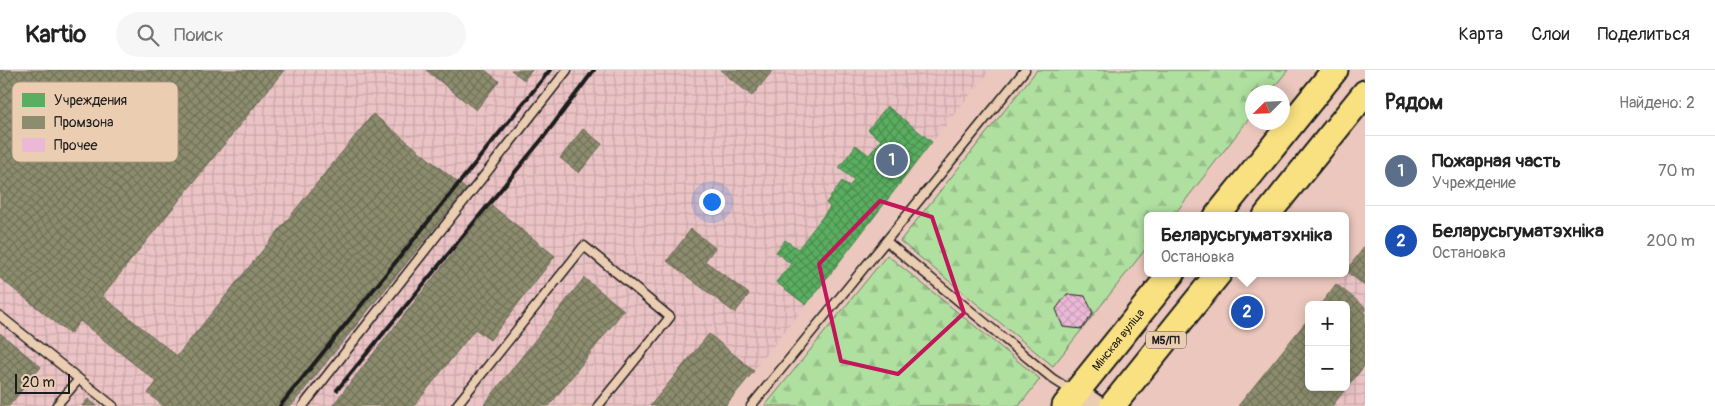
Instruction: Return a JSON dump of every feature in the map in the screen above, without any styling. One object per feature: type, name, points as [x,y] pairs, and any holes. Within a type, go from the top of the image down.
[{"type":"main road","points":[[1220,212],[1335,70]]},
{"type":"main road","points":[[1269,212],[1365,93]]},
{"type":"main road","name":"Мінская вуліца","points":[[1079,402],[1169,277]]},
{"type":"main road","name":"М5/П1","points":[[1112,406],[1216,277]]},
{"type":"lane","points":[[303,406],[567,70]]},
{"type":"lane","points":[[751,406],[1025,70]]},
{"type":"lane","points":[[886,241],[1079,402]]},
{"type":"lane","points":[[456,406],[584,246],[670,317],[598,406]]},
{"type":"lane","points":[[0,316],[113,406]]},
{"type":"lane","points":[[56,406],[80,379]]},
{"type":"highlighted area","points":[[880,201],[932,217],[964,313],[898,374],[841,361],[819,264]]},
{"type":"shaded area","points":[[0,70],[990,70],[725,406],[0,406]]},
{"type":"shaded area","points":[[1365,246],[1365,406],[1238,406],[1305,323],[1305,391],[1350,391],[1350,301],[1323,301],[1340,277],[1349,277],[1349,266]]},
{"type":"green space","points":[[1037,70],[1288,70],[1276,85],[1245,85],[1245,124],[1176,212],[1144,212],[1144,251],[1053,366],[900,241]]},
{"type":"green space","points":[[887,255],[1040,379],[1019,406],[765,406]]},
{"type":"building: Учреждения","points":[[887,106],[932,142],[806,305],[776,282],[791,264],[776,252],[785,240],[798,249],[830,207],[826,203],[842,181],[849,187],[854,180],[839,168],[856,145],[869,155],[881,140],[868,130]]},
{"type":"building: Промзона","points":[[0,70],[284,70],[102,296],[177,356],[373,114],[466,189],[291,406],[163,406],[148,393],[157,382],[80,321],[70,334],[0,278]]},
{"type":"building: Промзона","points":[[426,70],[485,70],[499,81],[476,110]]},
{"type":"building: Промзона","points":[[511,70],[532,70],[524,80]]},
{"type":"building: Промзона","points":[[720,70],[773,70],[752,96]]},
{"type":"building: Промзона","points":[[583,129],[602,144],[579,173],[560,158]]},
{"type":"building: Промзона","points":[[491,205],[555,256],[490,340],[475,329],[414,406],[332,406]]},
{"type":"building: Промзона","points":[[691,229],[715,248],[705,261],[749,294],[735,313],[667,261]]},
{"type":"building: Промзона","points":[[1365,246],[1365,286],[1349,273],[1349,267]]},
{"type":"building: Промзона","points":[[584,278],[624,310],[549,406],[483,406]]},
{"type":"building: Промзона","points":[[1336,284],[1365,307],[1365,365],[1350,384],[1350,301],[1323,301]]},
{"type":"building: Промзона","points":[[1305,323],[1305,391],[1344,391],[1332,406],[1238,406]]},
{"type":"building: Промзона","points":[[0,333],[41,367],[9,406],[0,406]]},
{"type":"building: Промзона","points":[[709,334],[754,371],[725,406],[650,406]]},
{"type":"building: Промзона","points":[[88,399],[97,406],[82,406]]},
{"type":"building: Прочее","points":[[1067,294],[1085,296],[1093,313],[1082,329],[1063,327],[1056,309]]},
{"type":"railway","points":[[280,406],[550,70]]},
{"type":"railway","points":[[337,390],[543,138],[594,70]]},
{"type":"place","name":"Пожарная часть","points":[[892,160]]},
{"type":"place","name":"Беларусьгуматэхніка","points":[[1247,312]]}]
